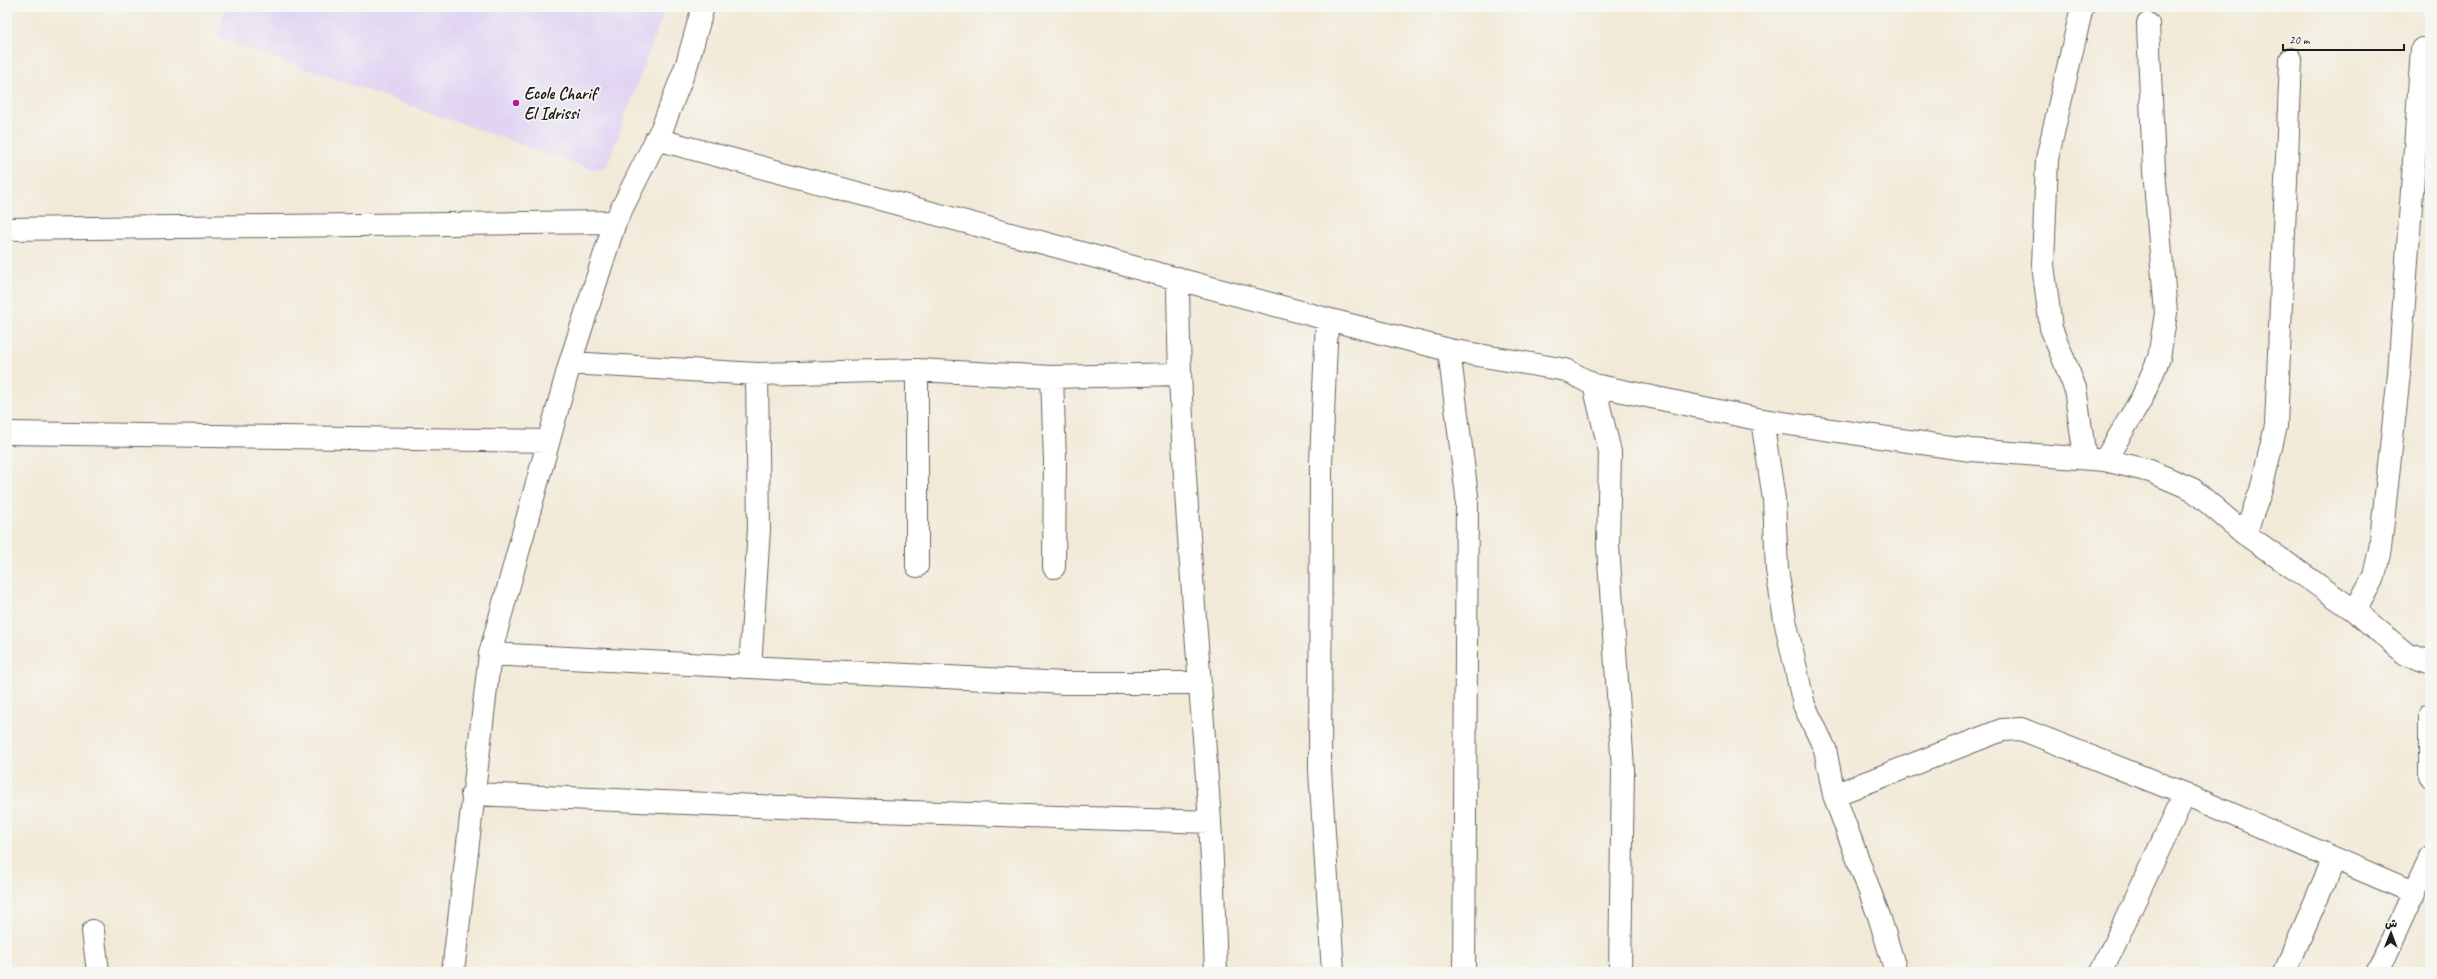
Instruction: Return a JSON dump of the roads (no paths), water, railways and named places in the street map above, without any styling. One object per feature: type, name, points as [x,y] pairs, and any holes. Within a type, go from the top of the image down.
[{"type":"street","points":[[453,972],[472,794],[490,654],[570,363],[615,222],[656,139],[687,64],[703,7]]},
{"type":"street","points":[[2082,7],[2047,159],[2043,265],[2051,328],[2075,388],[2095,458]]},
{"type":"street","points":[[2095,458],[2142,398],[2159,358],[2166,313],[2154,171],[2148,24]]},
{"type":"street","points":[[2355,611],[2374,576],[2380,549],[2399,374],[2422,49]]},
{"type":"street","points":[[2245,534],[2261,490],[2276,426],[2291,59]]},
{"type":"street","points":[[656,139],[1326,319],[1449,350],[1566,370],[1594,385],[1762,420],[1971,450],[2095,458],[2150,471],[2192,489],[2245,534],[2355,611],[2406,654],[2430,662]]},
{"type":"street","points":[[7,229],[615,222]]},
{"type":"street","points":[[1178,278],[1179,374],[1198,683],[1210,822],[1216,972]]},
{"type":"street","points":[[1326,319],[1321,463],[1320,770],[1332,972]]},
{"type":"street","points":[[1449,350],[1467,496],[1464,972]]},
{"type":"street","points":[[570,363],[757,374],[917,370],[1052,377],[1179,374]]},
{"type":"street","points":[[917,370],[917,566]]},
{"type":"street","points":[[750,668],[759,529],[757,374]]},
{"type":"street","points":[[1052,377],[1055,461],[1054,567]]},
{"type":"street","points":[[1594,385],[1610,452],[1608,546],[1623,769],[1620,972]]},
{"type":"street","points":[[1762,420],[1774,500],[1777,570],[1785,620],[1804,705],[1825,749],[1834,795],[1880,919],[1896,972]]},
{"type":"street","points":[[7,433],[548,441]]},
{"type":"street","points":[[490,654],[1065,683],[1198,683]]},
{"type":"street","points":[[2430,715],[2430,776]]},
{"type":"street","points":[[1834,795],[2002,730],[2021,729],[2185,794],[2415,892]]},
{"type":"street","points":[[472,794],[879,811],[1210,822]]},
{"type":"street","points":[[2101,972],[2185,794]]},
{"type":"street","points":[[2377,972],[2430,857]]},
{"type":"street","points":[[2285,972],[2334,858]]},
{"type":"street","points":[[93,931],[98,972]]},
{"type":"place","name":"Ecole Charif El Idrissi","points":[[516,103]]}]
